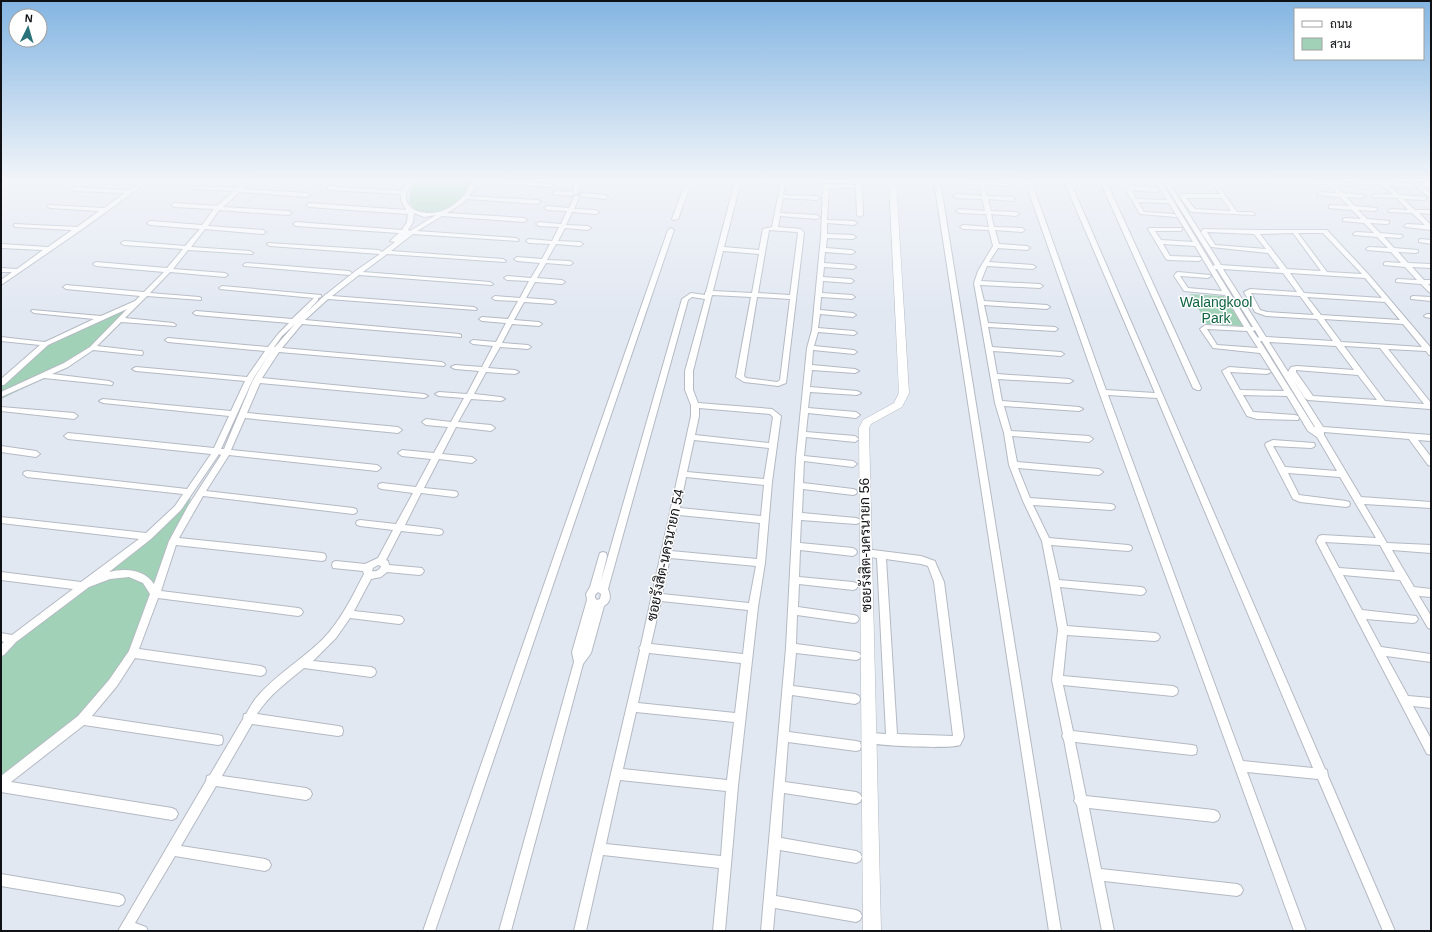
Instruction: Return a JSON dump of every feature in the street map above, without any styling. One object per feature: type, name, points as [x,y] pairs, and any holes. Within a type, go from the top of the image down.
[{"type":"street","points":[[1,283],[85,224]]},
{"type":"street","points":[[170,224],[263,232]]},
{"type":"street","points":[[1,395],[45,376],[66,365],[92,348],[169,270],[206,224]]},
{"type":"street","points":[[303,224],[516,240]]},
{"type":"street","points":[[1,652],[13,639],[81,586],[148,537],[173,514],[190,492],[216,452],[249,379],[269,349],[322,296],[404,232],[409,224]]},
{"type":"street","points":[[352,273],[387,252],[412,232],[425,224]]},
{"type":"street","points":[[545,224],[588,228]]},
{"type":"street","name":"ซอยรังสิต-นครนายก 54","points":[[580,931],[644,648],[657,598],[695,416],[695,406],[689,390],[689,371],[708,293],[727,224]]},
{"type":"street","points":[[767,931],[791,648],[800,458],[810,348],[815,330],[825,224]]},
{"type":"street","name":"ซอยรังสิต-นครนายก 56","points":[[872,931],[870,738],[866,625],[859,552],[864,428],[867,422],[898,405],[904,393],[894,224]]},
{"type":"street","points":[[944,224],[1055,931]]},
{"type":"street","points":[[991,224],[996,246],[981,271],[977,283],[999,403],[1008,433],[1013,465],[1027,501],[1046,541],[1063,630],[1057,680],[1080,801],[1108,931]]},
{"type":"street","points":[[1043,224],[1103,392],[1241,766],[1300,931]]},
{"type":"street","points":[[1085,224],[1389,931]]},
{"type":"street","points":[[1123,224],[1197,388]]},
{"type":"street","points":[[1185,224],[1311,429],[1320,432],[1431,438]]},
{"type":"street","points":[[1192,224],[1320,432],[1342,474],[1431,625]]},
{"type":"street","points":[[1368,224],[1431,291]]},
{"type":"street","points":[[16,225],[79,229]]},
{"type":"street","points":[[336,564],[368,571],[378,575],[399,527],[453,425],[563,226]]},
{"type":"street","points":[[1407,226],[1431,228]]},
{"type":"street","points":[[963,227],[1022,230]]},
{"type":"street","points":[[775,228],[796,230],[801,233],[783,381],[778,384],[744,380],[740,377],[766,229],[775,228]]},
{"type":"street","points":[[1180,229],[1151,228],[1168,258],[1199,259]]},
{"type":"street","points":[[1269,251],[1213,246],[1204,232],[1205,230],[1209,229],[1256,232],[1320,230],[1328,232],[1367,276],[1429,351]]},
{"type":"street","points":[[429,931],[671,230]]},
{"type":"street","points":[[1294,231],[1326,274]]},
{"type":"street","points":[[1256,232],[1382,404]]},
{"type":"street","points":[[1356,234],[1400,236]]},
{"type":"street","points":[[824,236],[853,237]]},
{"type":"street","points":[[529,241],[580,244]]},
{"type":"street","points":[[1421,241],[1431,242]]},
{"type":"street","points":[[1158,242],[1196,244]]},
{"type":"street","points":[[124,243],[250,253]]},
{"type":"street","points":[[270,244],[379,252]]},
{"type":"street","points":[[1,246],[49,250]]},
{"type":"street","points":[[996,246],[1027,248]]},
{"type":"street","points":[[721,249],[762,252]]},
{"type":"street","points":[[1369,249],[1416,251]]},
{"type":"street","points":[[822,250],[852,252]]},
{"type":"street","points":[[387,252],[503,262]]},
{"type":"street","points":[[517,258],[570,263]]},
{"type":"street","points":[[96,264],[225,275]]},
{"type":"street","points":[[246,264],[490,284]]},
{"type":"street","points":[[986,264],[1033,267]]},
{"type":"street","points":[[1386,264],[1431,266]]},
{"type":"street","points":[[821,265],[853,267]]},
{"type":"street","points":[[1211,267],[1367,276]]},
{"type":"street","points":[[1,270],[18,271]]},
{"type":"street","points":[[1208,276],[1178,274],[1177,276],[1186,290],[1227,293]]},
{"type":"street","points":[[507,278],[562,282]]},
{"type":"street","points":[[820,279],[851,281]]},
{"type":"street","points":[[1398,281],[1431,282]]},
{"type":"street","points":[[977,283],[1040,286]]},
{"type":"street","points":[[66,287],[200,299]]},
{"type":"street","points":[[222,288],[474,309]]},
{"type":"street","points":[[1386,300],[1247,292],[1257,310],[1261,313],[1405,322]]},
{"type":"street","points":[[599,590],[666,369],[685,299],[691,295],[708,293],[755,294],[793,297]]},
{"type":"street","points":[[818,296],[852,297]]},
{"type":"street","points":[[495,298],[553,302]]},
{"type":"street","points":[[1413,298],[1431,299]]},
{"type":"street","points":[[1,383],[46,344],[138,301]]},
{"type":"street","points":[[981,303],[1046,308]]},
{"type":"street","points":[[34,311],[103,318]]},
{"type":"street","points":[[816,312],[853,315]]},
{"type":"street","points":[[196,313],[459,336]]},
{"type":"street","points":[[482,319],[539,324]]},
{"type":"street","points":[[121,320],[173,325]]},
{"type":"street","points":[[1,783],[82,720],[113,683],[133,653],[173,541],[200,493],[226,453],[257,380],[296,321]]},
{"type":"street","points":[[985,325],[1055,329]]},
{"type":"street","points":[[1258,330],[1205,327],[1203,329],[1215,347],[1263,351]]},
{"type":"street","points":[[815,330],[854,333]]},
{"type":"street","points":[[1,339],[46,344]]},
{"type":"street","points":[[1255,339],[1382,346],[1429,351]]},
{"type":"street","points":[[168,340],[442,364]]},
{"type":"street","points":[[473,342],[528,347]]},
{"type":"street","points":[[1382,346],[1430,407]]},
{"type":"street","points":[[92,348],[140,353]]},
{"type":"street","points":[[810,348],[854,352]]},
{"type":"street","points":[[990,349],[1061,354]]},
{"type":"street","points":[[455,367],[515,372]]},
{"type":"street","points":[[808,367],[855,371]]},
{"type":"street","points":[[1360,373],[1297,368],[1292,372],[1308,396],[1311,398],[1430,407]]},
{"type":"street","points":[[136,369],[249,379]]},
{"type":"street","points":[[1267,372],[1226,370],[1248,411],[1253,415],[1295,418]]},
{"type":"street","points":[[1,372],[11,373]]},
{"type":"street","points":[[45,376],[109,383]]},
{"type":"street","points":[[994,376],[1069,381]]},
{"type":"street","points":[[257,380],[424,396]]},
{"type":"street","points":[[806,389],[857,393]]},
{"type":"street","points":[[1103,392],[1158,396]]},
{"type":"street","points":[[1238,392],[1289,394]]},
{"type":"street","points":[[439,394],[501,399]]},
{"type":"street","points":[[104,401],[234,414]]},
{"type":"street","points":[[999,403],[1079,409]]},
{"type":"street","points":[[695,406],[776,414],[761,563],[753,607],[732,786],[719,931]]},
{"type":"street","points":[[1,409],[74,416]]},
{"type":"street","points":[[805,410],[856,415]]},
{"type":"street","points":[[242,415],[398,430]]},
{"type":"street","points":[[426,422],[491,428]]},
{"type":"street","points":[[1008,433],[1089,439]]},
{"type":"street","points":[[803,434],[855,439]]},
{"type":"street","points":[[68,436],[378,468]]},
{"type":"street","points":[[690,437],[773,446]]},
{"type":"street","points":[[1412,437],[1431,463]]},
{"type":"street","points":[[1311,445],[1270,443],[1269,445],[1296,497],[1300,499],[1346,504]]},
{"type":"street","points":[[1,449],[36,454]]},
{"type":"street","points":[[402,452],[472,460]]},
{"type":"street","points":[[800,458],[852,464]]},
{"type":"street","points":[[1013,465],[1099,472]]},
{"type":"street","points":[[1283,470],[1342,474]]},
{"type":"street","points":[[27,474],[190,492]]},
{"type":"street","points":[[682,474],[768,482]]},
{"type":"street","points":[[382,486],[454,494]]},
{"type":"street","points":[[799,486],[853,492]]},
{"type":"street","points":[[200,493],[353,511]]},
{"type":"street","points":[[1358,500],[1431,505]]},
{"type":"street","points":[[1027,501],[1111,507]]},
{"type":"street","points":[[674,511],[765,520]]},
{"type":"street","points":[[798,516],[856,521]]},
{"type":"street","points":[[1,520],[148,537]]},
{"type":"street","points":[[360,523],[439,532]]},
{"type":"street","points":[[1431,549],[1322,538],[1320,541],[1431,750]]},
{"type":"street","points":[[173,541],[322,557]]},
{"type":"street","points":[[1046,541],[1128,548]]},
{"type":"street","points":[[796,546],[921,560],[932,564],[935,571],[939,582],[959,737],[956,741],[892,740],[870,738]]},
{"type":"street","points":[[666,554],[761,563]]},
{"type":"street","points":[[599,590],[603,556]]},
{"type":"street","points":[[881,556],[892,740]]},
{"type":"street","points":[[383,565],[419,572]]},
{"type":"street","points":[[142,931],[125,930],[248,718],[267,692],[304,664],[327,642],[348,614],[368,571]]},
{"type":"street","points":[[1336,571],[1402,576]]},
{"type":"street","points":[[1,576],[81,586],[110,575],[130,573],[146,580],[155,594]]},
{"type":"street","points":[[794,580],[853,586]]},
{"type":"street","points":[[1054,583],[1141,591]]},
{"type":"street","points":[[599,590],[606,593],[607,597],[596,602],[589,597],[590,593],[599,590]]},
{"type":"street","points":[[1411,591],[1431,592]]},
{"type":"street","points":[[155,594],[298,612]]},
{"type":"street","points":[[657,598],[753,607]]},
{"type":"street","points":[[505,931],[579,662],[586,653],[596,602]]},
{"type":"street","points":[[793,610],[854,618]]},
{"type":"street","points":[[348,614],[399,620]]},
{"type":"street","points":[[1359,614],[1413,619]]},
{"type":"street","points":[[1063,630],[1155,637]]},
{"type":"street","points":[[1,637],[13,639]]},
{"type":"street","points":[[644,648],[747,659]]},
{"type":"street","points":[[791,648],[856,656]]},
{"type":"street","points":[[1379,651],[1431,658]]},
{"type":"street","points":[[133,653],[261,671]]},
{"type":"street","points":[[304,664],[372,672]]},
{"type":"street","points":[[1057,680],[1173,691]]},
{"type":"street","points":[[788,690],[855,699]]},
{"type":"street","points":[[1405,701],[1431,703]]},
{"type":"street","points":[[631,707],[740,718]]},
{"type":"street","points":[[248,718],[338,731]]},
{"type":"street","points":[[82,720],[218,740]]},
{"type":"street","points":[[783,736],[856,746]]},
{"type":"street","points":[[1067,736],[1192,750]]},
{"type":"street","points":[[1241,766],[1322,774]]},
{"type":"street","points":[[616,774],[732,786]]},
{"type":"street","points":[[211,780],[306,794]]},
{"type":"street","points":[[1,786],[172,814]]},
{"type":"street","points":[[779,787],[856,798]]},
{"type":"street","points":[[1080,801],[1214,816]]},
{"type":"street","points":[[774,843],[856,857]]},
{"type":"street","points":[[599,849],[726,862]]},
{"type":"street","points":[[172,850],[265,865]]},
{"type":"street","points":[[1096,874],[1237,890]]},
{"type":"street","points":[[1,880],[119,900]]},
{"type":"street","points":[[769,901],[856,916]]},
{"type":"green space","name":"Walangkool Park","points":[[1190,294],[1224,296],[1243,326],[1207,324]]},
{"type":"green space","points":[[132,306],[120,323],[106,338],[74,362],[38,382],[1,399],[1,384],[48,345]]},
{"type":"green space","points":[[191,498],[171,543],[131,656],[82,720],[1,783],[1,655],[13,639],[144,540]]}]
